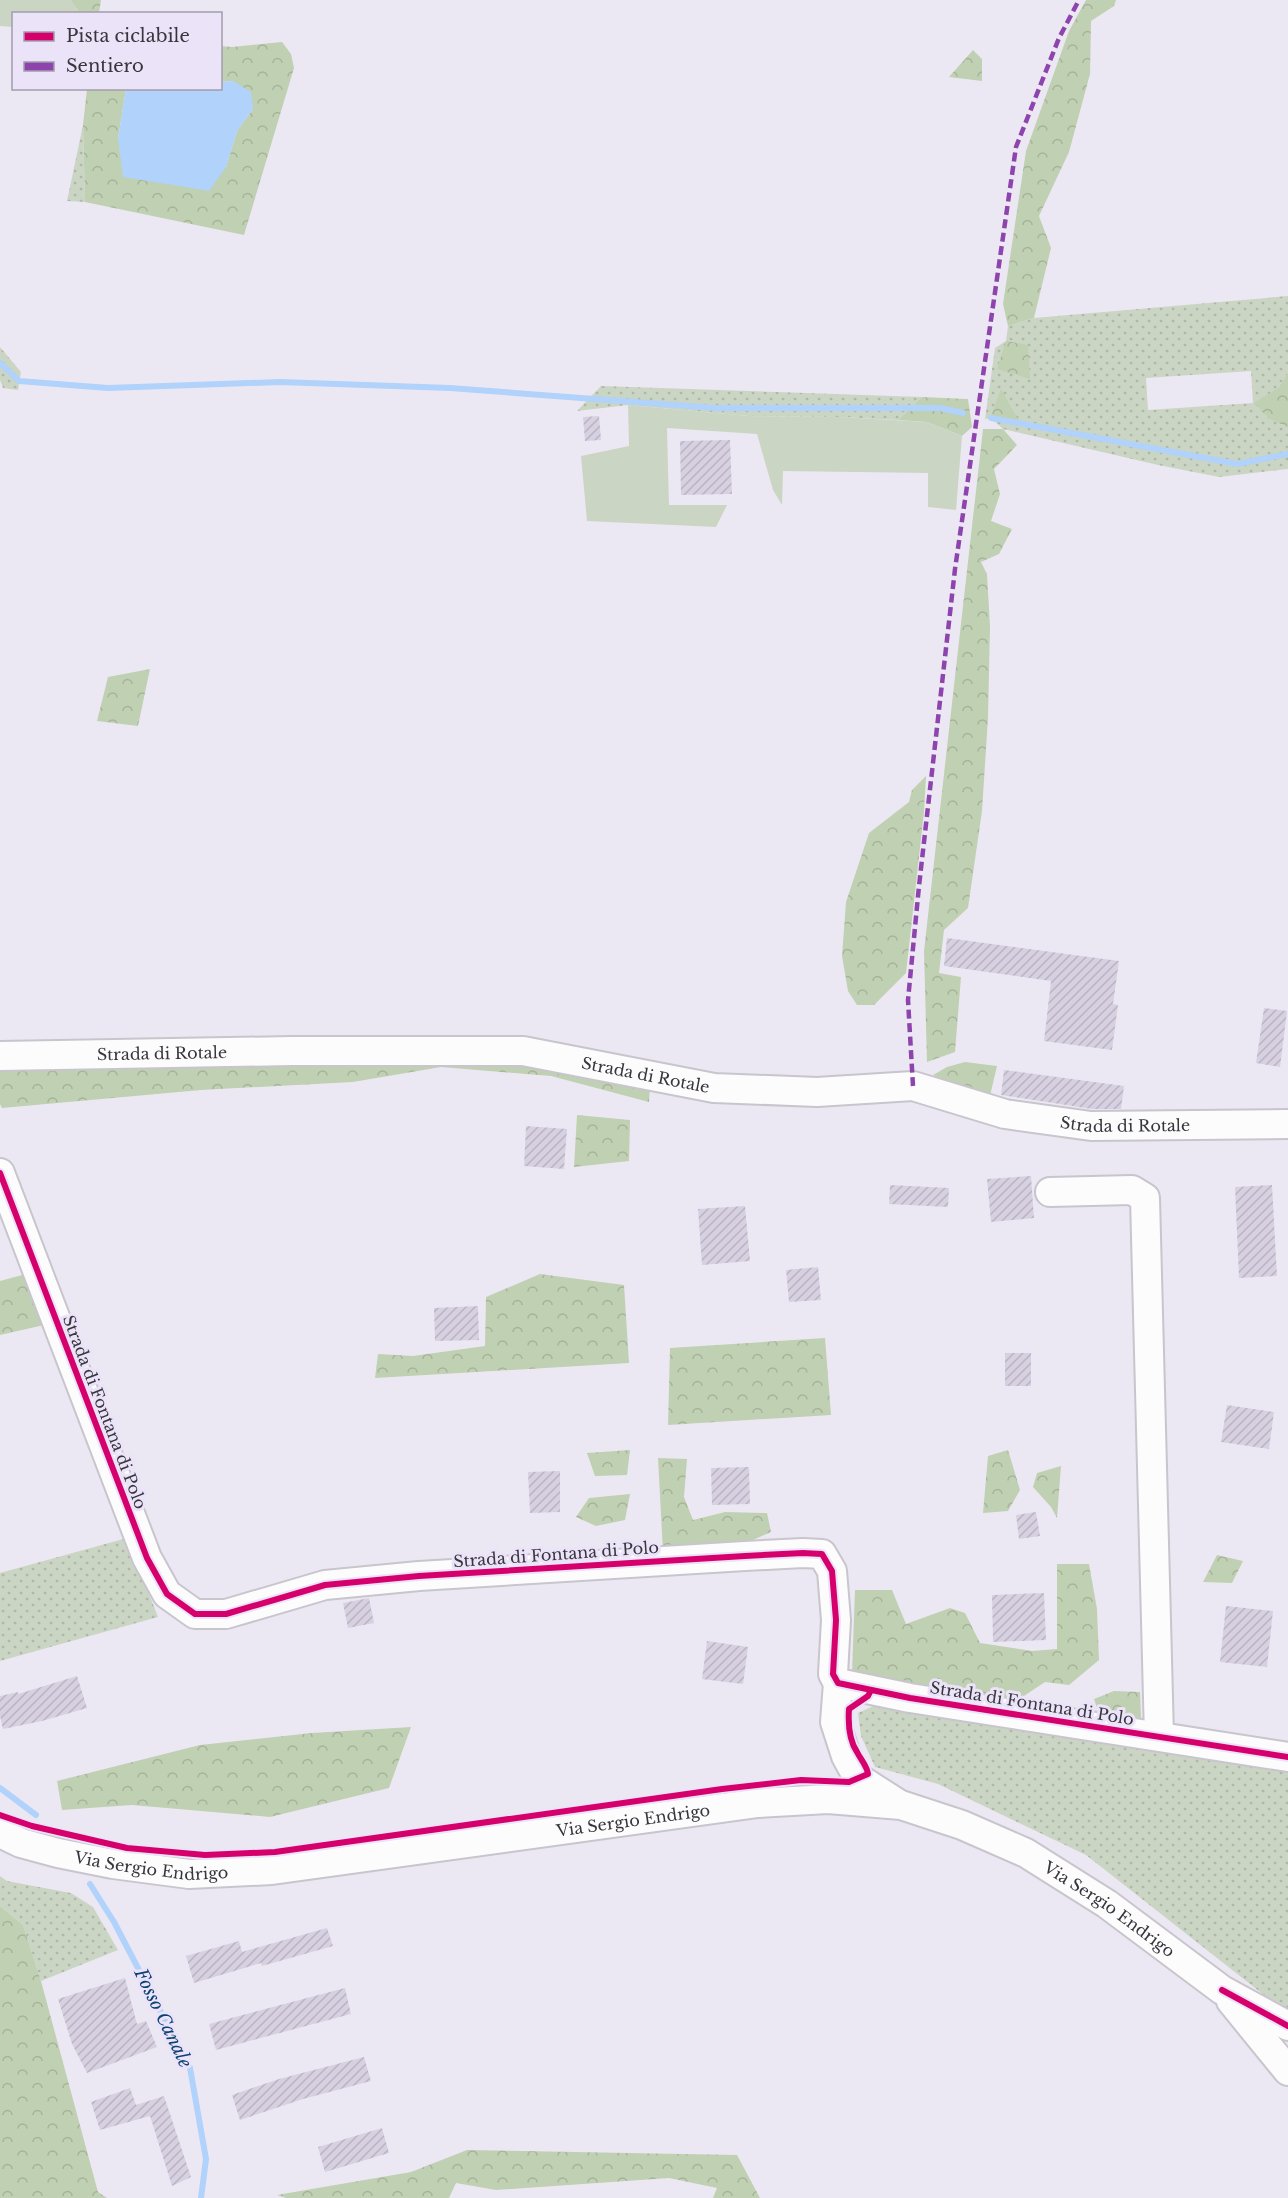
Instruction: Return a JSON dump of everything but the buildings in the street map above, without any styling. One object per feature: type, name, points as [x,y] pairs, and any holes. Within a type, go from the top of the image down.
[{"type":"street","name":"Strada di Rotale","points":[[0,1056],[523,1050],[714,1088],[817,1092],[913,1086],[1005,1113],[1091,1126],[1288,1124]]},
{"type":"street","name":"Strada di Fontana di Polo","points":[[0,1173],[147,1558],[167,1594],[195,1614],[226,1614],[325,1585],[419,1576],[710,1558],[822,1554],[832,1571],[836,1620],[833,1674],[838,1683],[965,1707],[1275,1755],[1288,1779]]},
{"type":"street","name":"Strada di Fontana di Polo","points":[[1050,1192],[1132,1190],[1145,1198],[1159,1736]]},
{"type":"street","points":[[838,1683],[835,1722],[846,1756],[858,1778],[901,1805]]},
{"type":"street","name":"Via Sergio Endrigo","points":[[0,1833],[21,1843],[58,1853],[113,1864],[189,1874],[272,1870],[758,1803],[828,1799],[901,1805],[962,1825],[1026,1853],[1107,1904],[1222,1990],[1288,2026]]},
{"type":"street","name":"Via Sergio Endrigo","points":[[1222,1990],[1288,2071]]},
{"type":"green space","points":[[0,0],[70,0],[79,12],[12,12],[12,27],[0,26]]},
{"type":"green space","points":[[70,0],[101,0],[99,12],[79,12]]},
{"type":"green space","points":[[1086,0],[1116,0],[1114,6],[1091,21],[1090,74],[1069,152],[1039,216],[1051,248],[1034,318],[1008,326],[1003,304],[1026,151],[1069,31]]},
{"type":"green space","points":[[282,42],[291,54],[294,68],[244,235],[85,202],[83,125],[87,90],[126,90],[118,139],[226,167],[237,131],[253,109],[233,81],[222,82],[222,46]]},
{"type":"green space","points":[[973,50],[982,59],[982,81],[949,77]]},
{"type":"green space","points":[[83,125],[85,202],[67,201]]},
{"type":"green space","points":[[1288,296],[1288,373],[1278,388],[1271,420],[1288,427],[1288,469],[1219,477],[1003,429],[991,418],[985,419],[995,348],[1006,341],[1008,326],[1034,318]],"holes":[[[1251,371],[1253,403],[1148,410],[1146,378]]]},
{"type":"green space","points":[[1006,341],[1028,345],[1030,379],[997,369]]},
{"type":"green space","points":[[0,347],[21,372],[18,390],[3,388],[0,380]]},
{"type":"green space","points":[[1288,373],[1288,427],[1271,420],[1254,403],[1278,388]]},
{"type":"green space","points":[[601,386],[922,397],[898,420],[749,416],[628,405],[577,411]]},
{"type":"green space","points":[[1001,389],[1019,421],[990,419]]},
{"type":"green space","points":[[922,397],[968,399],[972,427],[962,436],[927,422],[898,420]]},
{"type":"green space","points":[[628,405],[749,416],[841,417],[927,422],[962,436],[956,510],[928,507],[928,473],[783,471],[782,505],[773,490],[757,434],[667,428],[669,505],[727,505],[716,527],[587,521],[581,456],[629,446]]},
{"type":"green space","points":[[983,429],[1003,429],[1017,445],[994,469],[1000,494],[991,521],[1012,529],[999,554],[981,562],[987,574],[990,626],[988,718],[982,811],[968,908],[944,930],[939,973],[961,977],[955,1052],[927,1062],[924,951]]},
{"type":"green space","points":[[150,669],[138,726],[97,721],[108,677]]},
{"type":"green space","points":[[926,776],[906,973],[874,1005],[857,1005],[848,991],[842,956],[846,902],[869,833],[909,802],[912,790]]},
{"type":"green space","points":[[31,1062],[548,1064],[650,1085],[649,1102],[551,1076],[441,1067],[353,1082],[201,1090],[2,1108],[0,1070]]},
{"type":"green space","points":[[965,1062],[997,1066],[989,1100],[933,1075],[947,1067]]},
{"type":"green space","points":[[577,1115],[630,1120],[629,1161],[574,1167]]},
{"type":"green space","points":[[26,1274],[44,1325],[0,1335],[0,1281]]},
{"type":"green space","points":[[540,1274],[624,1285],[629,1363],[375,1378],[378,1354],[413,1356],[485,1346],[486,1297]]},
{"type":"green space","points":[[825,1338],[831,1415],[668,1425],[670,1348]]},
{"type":"green space","points":[[630,1450],[627,1475],[595,1476],[587,1453]]},
{"type":"green space","points":[[1008,1450],[1020,1490],[1008,1511],[983,1513],[988,1456]]},
{"type":"green space","points":[[658,1458],[687,1459],[684,1497],[693,1520],[725,1512],[767,1513],[771,1532],[744,1544],[663,1552]]},
{"type":"green space","points":[[1061,1466],[1057,1518],[1051,1507],[1033,1487],[1037,1473]]},
{"type":"green space","points":[[630,1494],[625,1520],[596,1526],[576,1517],[589,1498]]},
{"type":"green space","points":[[127,1538],[158,1617],[0,1661],[0,1573]]},
{"type":"green space","points":[[1217,1555],[1243,1561],[1232,1583],[1203,1582]]},
{"type":"green space","points":[[1057,1564],[1089,1564],[1097,1609],[1099,1660],[1069,1685],[1045,1682],[1012,1704],[852,1674],[855,1590],[892,1590],[906,1624],[950,1608],[965,1613],[980,1643],[1032,1651],[1057,1649]]},
{"type":"green space","points":[[1114,1691],[1140,1692],[1141,1718],[1098,1711],[1094,1699]]},
{"type":"green space","points":[[882,1702],[1288,1769],[1288,2008],[1264,1995],[1086,1855],[938,1784],[875,1767],[861,1736],[858,1713]]},
{"type":"green space","points":[[411,1727],[389,1788],[270,1817],[132,1805],[62,1810],[57,1781],[200,1745],[312,1733]]},
{"type":"green space","points":[[0,1876],[7,1881],[71,1893],[93,1907],[118,1950],[41,1981],[23,1925],[0,1906]]},
{"type":"green space","points":[[0,1906],[23,1925],[41,1981],[98,2192],[107,2198],[0,2198]]},
{"type":"green space","points":[[467,2150],[737,2155],[760,2198],[713,2198],[717,2188],[669,2178],[496,2190],[456,2183],[449,2198],[286,2198],[277,2195],[411,2172]]},
{"type":"water","points":[[233,81],[251,92],[253,109],[237,131],[226,167],[209,191],[123,177],[118,139],[126,90],[222,90],[222,82]]},
{"type":"waterway","points":[[0,363],[19,381],[108,388],[280,382],[450,388],[714,408],[940,408],[963,413]]},
{"type":"waterway","points":[[991,418],[1237,464],[1288,454]]},
{"type":"waterway","name":"Fosso Canale","points":[[0,1788],[36,1815]]},
{"type":"waterway","name":"Fosso Canale","points":[[90,1884],[114,1922],[190,2068],[206,2159],[201,2198]]},
{"type":"marked path","points":[[913,1086],[908,1000],[919,886],[955,569],[1016,147],[1059,38],[1079,0]]},
{"type":"cycle path","points":[[0,1173],[147,1558],[167,1594],[195,1614],[226,1614],[325,1585],[419,1576],[745,1556],[822,1554],[832,1571],[836,1620],[833,1674],[838,1683],[910,1698],[1288,1757]]},
{"type":"cycle path","points":[[0,1815],[32,1826],[127,1848],[205,1855],[275,1852],[801,1780],[849,1782],[868,1774],[851,1737],[849,1709],[868,1696],[871,1690]]},
{"type":"cycle path","points":[[1222,1990],[1288,2026]]}]
